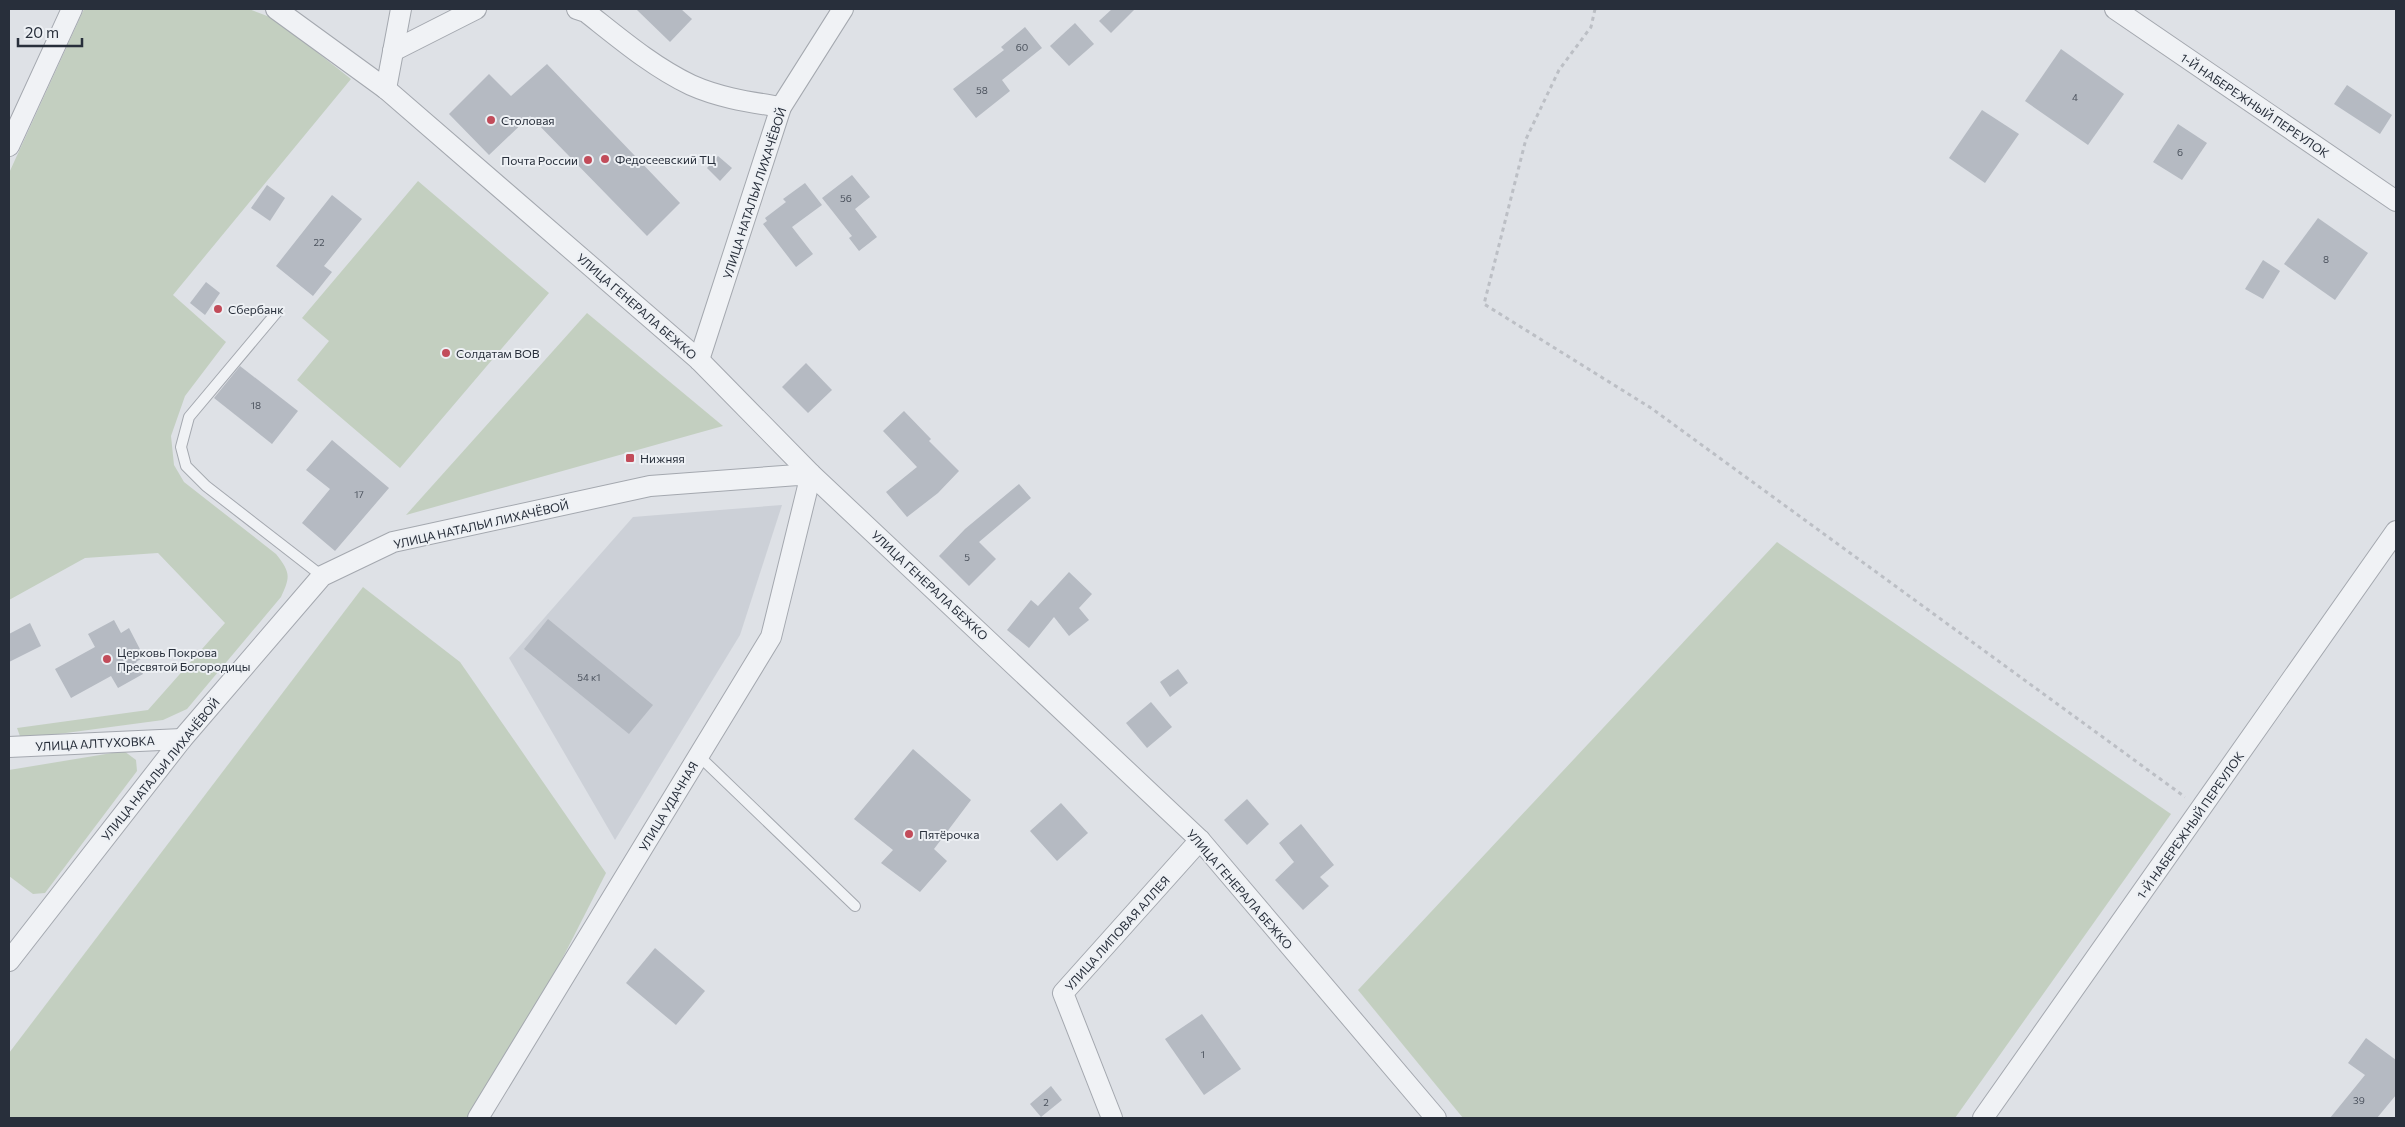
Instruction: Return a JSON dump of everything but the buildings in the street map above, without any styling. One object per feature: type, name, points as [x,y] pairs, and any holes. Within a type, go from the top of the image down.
[{"type":"street","points":[[9,146],[72,9]]},
{"type":"street","name":"УЛИЦА ГЕНЕРАЛА БЕЖКО","points":[[276,9],[386,89],[699,360],[811,474],[1200,840],[1436,1118]]},
{"type":"street","points":[[386,89],[401,9]]},
{"type":"street","points":[[393,51],[476,9]]},
{"type":"street","points":[[577,9],[586,12],[643,56],[691,85],[733,99],[781,107]]},
{"type":"street","name":"УЛИЦА НАТАЛЬИ ЛИХАЧЁВОЙ","points":[[699,360],[781,107],[843,9]]},
{"type":"street","name":"1-Й НАБЕРЕЖНЫЙ ПЕРЕУЛОК","points":[[2115,9],[2396,201]]},
{"type":"street","name":"УЛИЦА НАТАЛЬИ ЛИХАЧЁВОЙ","points":[[9,962],[182,739],[322,576],[393,542],[650,486],[811,474]]},
{"type":"street","name":"УЛИЦА УДАЧНАЯ","points":[[478,1118],[771,637],[811,474]]},
{"type":"street","name":"1-Й НАБЕРЕЖНЫЙ ПЕРЕУЛОК","points":[[1983,1118],[2396,530]]},
{"type":"street","name":"УЛИЦА АЛТУХОВКА","points":[[9,747],[182,739]]},
{"type":"street","name":"УЛИЦА ЛИПОВАЯ АЛЛЕЯ","points":[[1112,1118],[1063,993],[1200,840]]},
{"type":"lane","points":[[277,312],[189,417],[181,447],[186,466],[206,486],[322,576]]},
{"type":"lane","points":[[699,756],[855,906]]},
{"type":"path","points":[[1595,9],[1591,27],[1559,70],[1526,139],[1484,304],[1651,408],[2201,810]]},
{"type":"shaded area","points":[[782,505],[740,635],[615,840],[509,658],[633,517]]},
{"type":"green space","points":[[84,9],[249,9],[275,19],[351,79],[173,295],[226,342],[185,396],[171,436],[174,465],[184,482],[276,554],[288,574],[281,597],[187,709],[163,720],[21,739],[17,728],[148,710],[225,623],[158,553],[85,558],[9,600],[9,173]]},
{"type":"green space","points":[[418,181],[549,293],[400,468],[297,380],[329,341],[302,318]]},
{"type":"green space","points":[[587,313],[723,426],[406,515]]},
{"type":"green space","points":[[1777,542],[2171,814],[1955,1118],[1463,1118],[1358,990]]},
{"type":"green space","points":[[363,587],[460,662],[606,873],[481,1118],[9,1118],[9,1053]]},
{"type":"green space","points":[[124,751],[136,760],[137,771],[45,893],[33,894],[9,876],[9,770]]},
{"type":"place","name":"Столовая","points":[[491,120]]},
{"type":"place","name":"Федосеевский ТЦ","points":[[605,159]]},
{"type":"place","name":"Почта России","points":[[588,160]]},
{"type":"place","name":"Сбербанк","points":[[218,309]]},
{"type":"place","name":"Солдатам ВОВ","points":[[446,353]]},
{"type":"place","name":"Нижняя","points":[[630,458]]},
{"type":"place","name":"Церковь Покрова Пресвятой Богородицы","points":[[107,659]]},
{"type":"place","name":"Пятёрочка","points":[[909,834]]}]
